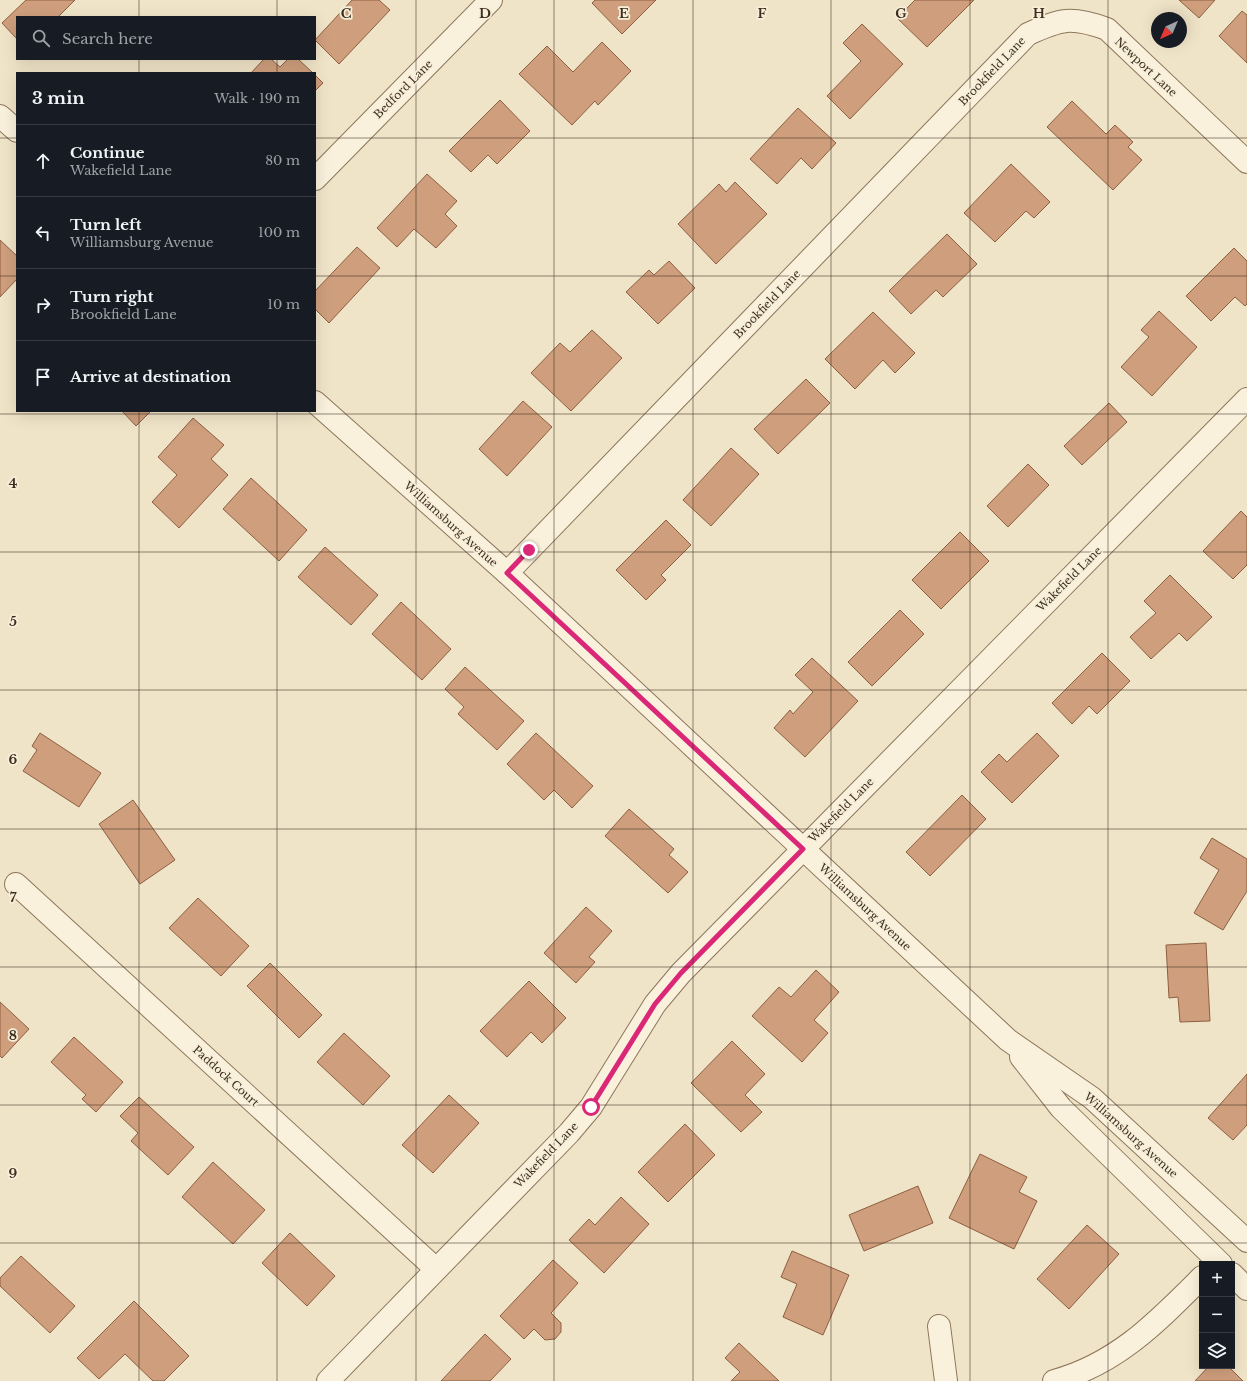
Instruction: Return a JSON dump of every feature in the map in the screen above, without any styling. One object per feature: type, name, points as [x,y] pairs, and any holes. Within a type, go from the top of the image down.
[{"type":"street","name":"Bedford Lane","points":[[316,178],[491,0]]},
{"type":"street","name":"Newport Lane","points":[[1028,34],[1055,21],[1084,21],[1107,29],[1247,162]]},
{"type":"street","name":"Brookfield Lane","points":[[507,573],[1028,34]]},
{"type":"street","points":[[0,116],[16,130]]},
{"type":"street","name":"Wakefield Lane","points":[[328,1381],[569,1133],[591,1107],[655,1004],[681,973],[1247,399]]},
{"type":"street","name":"Williamsburg Avenue","points":[[316,403],[507,573],[1008,1040],[1092,1098],[1245,1236]]},
{"type":"street","name":"Paddock Court","points":[[16,884],[436,1269]]},
{"type":"street","name":"Williamsburg Avenue","points":[[1008,1040],[1061,1108],[1216,1261]]},
{"type":"street","points":[[1225,1261],[1245,1236]]},
{"type":"street","name":"Williamsburg Avenue","points":[[1235,1278],[1247,1289]]},
{"type":"street","points":[[1054,1381],[1096,1366],[1124,1349],[1146,1332],[1199,1280]]},
{"type":"street","points":[[939,1326],[946,1381]]},
{"type":"building","points":[[26,0],[75,0],[59,16],[16,16],[16,38],[2,23]]},
{"type":"building","points":[[352,0],[379,0],[390,10],[339,64],[316,41],[316,39]]},
{"type":"building","points":[[595,0],[656,0],[622,34],[592,3]]},
{"type":"building","points":[[915,0],[974,0],[927,47],[897,18]]},
{"type":"building","points":[[1179,0],[1215,0],[1199,18]]},
{"type":"building","points":[[1242,11],[1247,15],[1247,63],[1219,36]]},
{"type":"building","points":[[862,24],[903,64],[850,119],[827,96],[861,61],[843,43]]},
{"type":"building","points":[[602,42],[631,71],[598,105],[595,101],[572,125],[519,74],[547,46],[573,72]]},
{"type":"building","points":[[263,60],[272,60],[280,67],[287,60],[299,60],[312,72],[252,72]]},
{"type":"building","points":[[316,76],[323,83],[316,90]]},
{"type":"building","points":[[500,100],[530,131],[497,164],[488,155],[471,172],[449,151]]},
{"type":"building","points":[[1072,101],[1106,134],[1115,125],[1133,142],[1128,147],[1142,160],[1113,190],[1047,127]]},
{"type":"building","points":[[798,108],[836,143],[812,169],[801,158],[777,184],[750,159]]},
{"type":"building","points":[[1011,164],[1050,202],[1034,218],[1026,211],[995,242],[964,213]]},
{"type":"building","points":[[427,174],[457,201],[445,214],[457,226],[436,248],[414,229],[397,247],[377,228]]},
{"type":"building","points":[[735,182],[767,214],[716,264],[678,224],[719,184],[726,192]]},
{"type":"building","points":[[947,234],[977,264],[943,297],[936,290],[911,314],[889,291]]},
{"type":"building","points":[[0,240],[16,255],[16,280],[0,297]]},
{"type":"building","points":[[357,247],[380,268],[329,323],[316,310],[316,290]]},
{"type":"building","points":[[1234,248],[1247,261],[1247,304],[1245,306],[1235,297],[1211,321],[1186,296]]},
{"type":"building","points":[[669,261],[695,288],[658,324],[626,292],[649,270],[654,275]]},
{"type":"building","points":[[1159,311],[1197,347],[1152,396],[1121,367],[1149,337],[1141,330]]},
{"type":"building","points":[[873,312],[915,353],[895,373],[883,360],[855,389],[825,359]]},
{"type":"building","points":[[592,330],[622,358],[571,411],[531,373],[560,343],[570,352]]},
{"type":"building","points":[[806,379],[830,403],[778,454],[754,429]]},
{"type":"building","points":[[523,401],[552,427],[507,476],[479,449]]},
{"type":"building","points":[[1109,403],[1127,422],[1082,465],[1064,446]]},
{"type":"building","points":[[123,412],[150,412],[136,426]]},
{"type":"building","points":[[193,418],[224,445],[211,459],[228,475],[179,528],[152,502],[177,475],[158,457]]},
{"type":"building","points":[[731,448],[759,474],[711,526],[683,500]]},
{"type":"building","points":[[1028,464],[1049,485],[1008,527],[987,506]]},
{"type":"building","points":[[251,478],[307,530],[279,561],[223,509]]},
{"type":"building","points":[[1241,511],[1247,517],[1247,565],[1233,579],[1203,551]]},
{"type":"building","points":[[666,520],[691,545],[661,575],[666,580],[646,600],[616,570]]},
{"type":"building","points":[[960,532],[989,561],[941,609],[912,580]]},
{"type":"building","points":[[325,547],[378,595],[351,625],[298,577]]},
{"type":"building","points":[[1170,575],[1212,617],[1187,641],[1179,633],[1151,659],[1130,637],[1156,613],[1144,601]]},
{"type":"building","points":[[401,602],[451,649],[422,680],[372,634]]},
{"type":"building","points":[[900,610],[924,634],[872,686],[848,662]]},
{"type":"building","points":[[1102,653],[1130,681],[1097,714],[1089,706],[1072,724],[1052,703]]},
{"type":"building","points":[[812,658],[858,701],[805,757],[774,728],[790,710],[793,714],[813,692],[795,675]]},
{"type":"building","points":[[465,667],[524,721],[497,750],[458,714],[464,707],[445,689]]},
{"type":"building","points":[[40,733],[101,773],[79,807],[23,771],[37,750],[32,746]]},
{"type":"building","points":[[536,733],[593,786],[572,808],[554,790],[544,800],[507,764]]},
{"type":"building","points":[[1037,733],[1059,756],[1012,803],[981,772],[999,754],[1007,762]]},
{"type":"building","points":[[962,795],[986,819],[930,876],[906,852]]},
{"type":"building","points":[[133,800],[175,860],[140,884],[99,824]]},
{"type":"building","points":[[629,809],[674,849],[669,855],[688,872],[668,893],[605,836]]},
{"type":"building","points":[[1212,838],[1247,859],[1247,891],[1223,930],[1194,913],[1219,870],[1200,858]]},
{"type":"building","points":[[198,898],[249,946],[221,976],[169,928]]},
{"type":"building","points":[[586,907],[612,931],[589,957],[595,962],[576,983],[544,953]]},
{"type":"building","points":[[1206,943],[1210,1021],[1180,1022],[1178,997],[1169,998],[1166,945]]},
{"type":"building","points":[[270,963],[322,1015],[299,1038],[247,986]]},
{"type":"building","points":[[816,970],[839,992],[814,1020],[828,1033],[802,1062],[752,1016],[779,987],[791,997]]},
{"type":"building","points":[[529,981],[566,1018],[542,1043],[531,1032],[507,1057],[480,1031]]},
{"type":"building","points":[[0,1002],[29,1029],[2,1058],[0,1056]]},
{"type":"building","points":[[344,1033],[390,1076],[363,1105],[317,1062]]},
{"type":"building","points":[[74,1037],[123,1082],[96,1112],[82,1099],[86,1095],[51,1062]]},
{"type":"building","points":[[732,1041],[765,1074],[745,1095],[762,1112],[741,1132],[691,1083]]},
{"type":"building","points":[[1247,1074],[1247,1125],[1233,1140],[1208,1118]]},
{"type":"building","points":[[449,1095],[479,1123],[433,1173],[402,1145]]},
{"type":"building","points":[[139,1097],[194,1147],[168,1175],[131,1141],[138,1133],[120,1116]]},
{"type":"building","points":[[685,1124],[715,1155],[668,1202],[638,1172]]},
{"type":"building","points":[[980,1154],[1027,1177],[1019,1192],[1037,1201],[1014,1249],[949,1218]]},
{"type":"building","points":[[213,1162],[265,1210],[233,1244],[182,1197]]},
{"type":"building","points":[[918,1186],[933,1223],[864,1251],[849,1215]]},
{"type":"building","points":[[621,1197],[649,1224],[604,1273],[569,1240],[589,1219],[595,1225]]},
{"type":"building","points":[[1087,1225],[1119,1254],[1069,1309],[1037,1279]]},
{"type":"building","points":[[290,1233],[335,1276],[307,1306],[262,1263]]},
{"type":"building","points":[[792,1251],[849,1275],[823,1335],[783,1317],[797,1284],[781,1277]]},
{"type":"building","points":[[21,1256],[75,1306],[50,1333],[0,1286],[0,1278]]},
{"type":"building","points":[[553,1260],[578,1283],[551,1313],[561,1323],[561,1332],[555,1339],[545,1340],[534,1329],[524,1339],[500,1316]]},
{"type":"building","points":[[134,1301],[189,1356],[164,1381],[153,1381],[125,1354],[99,1379],[77,1358]]},
{"type":"building","points":[[485,1334],[511,1359],[490,1381],[441,1381]]},
{"type":"building","points":[[739,1343],[779,1381],[731,1381],[740,1372],[725,1358]]},
{"type":"building","points":[[1206,1369],[1231,1369],[1243,1381],[1195,1381]]},
{"type":"route","points":[[529,550],[507,573],[803,849],[681,973],[655,1004],[591,1107]]}]
